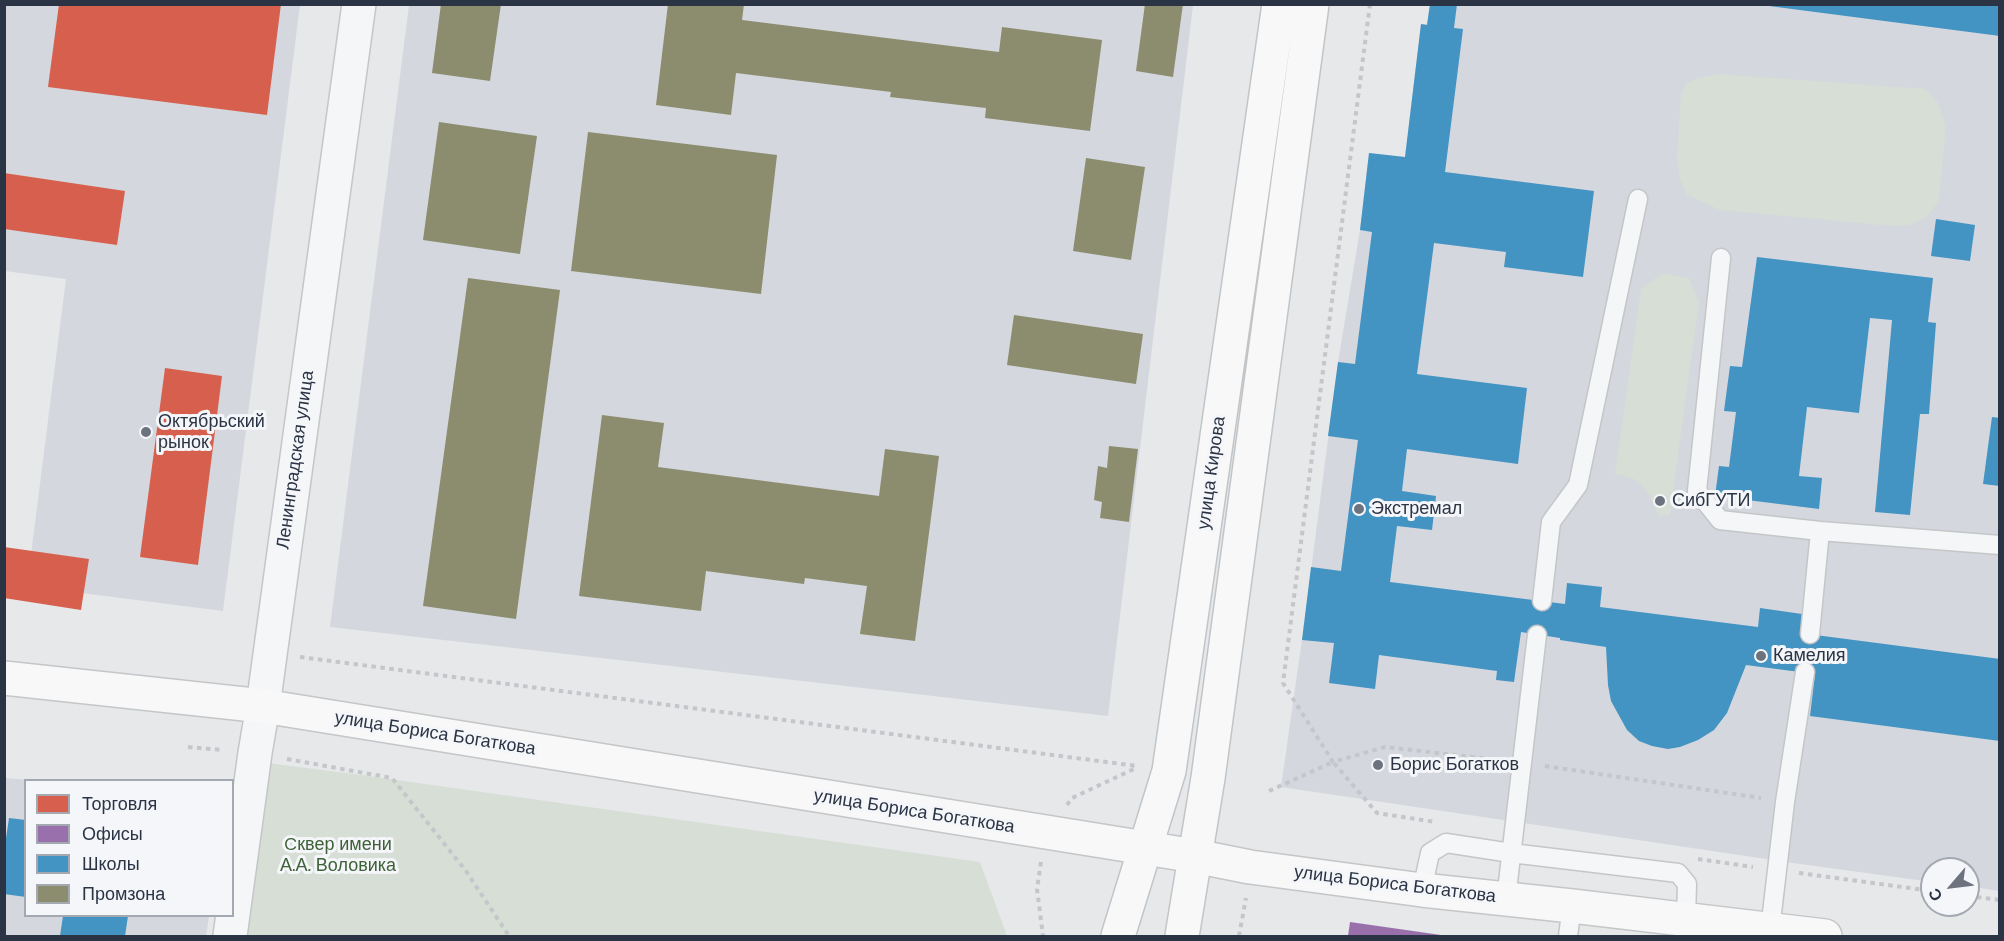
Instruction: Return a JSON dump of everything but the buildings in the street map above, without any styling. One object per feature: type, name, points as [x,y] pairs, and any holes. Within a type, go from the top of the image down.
[{"type":"main road","name":"улица Кирова","points":[[1118,936],[1169,771],[1279,4]]},
{"type":"main road","name":"улица Кирова","points":[[1182,936],[1210,766],[1312,4]]},
{"type":"main road","name":"улица Бориса Богаткова","points":[[4,678],[263,706],[1195,856],[1250,867],[1506,899],[1570,921],[1686,920],[1826,936]]},
{"type":"street","name":"Ленинградская улица","points":[[234,907],[359,4]]},
{"type":"street","name":"Ленинградская улица","points":[[230,936],[233,917]]},
{"type":"lane","points":[[1542,601],[1551,522],[1578,485],[1638,199]]},
{"type":"lane","points":[[1721,258],[1697,491],[1720,520],[1820,531],[2000,545]]},
{"type":"lane","points":[[1810,634],[1820,531]]},
{"type":"lane","points":[[1506,899],[1538,635]]},
{"type":"lane","points":[[1770,930],[1789,810],[1805,672]]},
{"type":"lane","points":[[1422,890],[1430,853],[1446,843],[1678,873],[1687,884],[1686,920]]},
{"type":"path","points":[[1370,4],[1283,683],[1333,762],[1377,813]]},
{"type":"path","points":[[269,653],[1140,767]]},
{"type":"path","points":[[188,747],[255,753],[392,778],[466,872],[509,936]]},
{"type":"path","points":[[1269,791],[1333,762],[1385,747],[1522,762],[1789,810]]},
{"type":"path","points":[[1239,936],[1247,893]]},
{"type":"path","points":[[1980,898],[2000,900]]},
{"type":"shaded area","name":"Октябрьский рынок","points":[[5,5],[300,5],[223,611],[27,586],[66,279],[5,271]]},
{"type":"shaded area","points":[[409,5],[1193,5],[1108,716],[330,627]]},
{"type":"shaded area","name":"СибГУТИ","points":[[1430,5],[1999,5],[1999,891],[1980,888],[1980,857],[1920,857],[1920,880],[1281,787],[1338,362],[1360,230],[1369,153],[1405,157],[1421,24],[1427,24]]},
{"type":"shaded area","points":[[5,778],[24,780],[24,917],[209,917],[206,936],[5,936]]},
{"type":"green space","points":[[1719,74],[1926,89],[1938,103],[1946,126],[1939,201],[1927,217],[1910,225],[1890,226],[1720,210],[1687,195],[1680,180],[1677,157],[1681,95],[1686,83]]},
{"type":"green space","points":[[1662,273],[1689,278],[1699,302],[1670,515],[1658,516],[1648,492],[1634,479],[1615,474],[1641,289]]},
{"type":"green space","name":"Cквер имени А.А. Воловика","points":[[267,763],[980,862],[1007,936],[245,936]]},
{"type":"place","name":"Октябрьский рынок","points":[[146,432]]},
{"type":"place","name":"СибГУТИ","points":[[1660,501]]},
{"type":"place","name":"Экстремал","points":[[1359,509]]},
{"type":"place","name":"Камелия","points":[[1761,656]]},
{"type":"place","name":"Борис Богатков","points":[[1378,765]]}]
